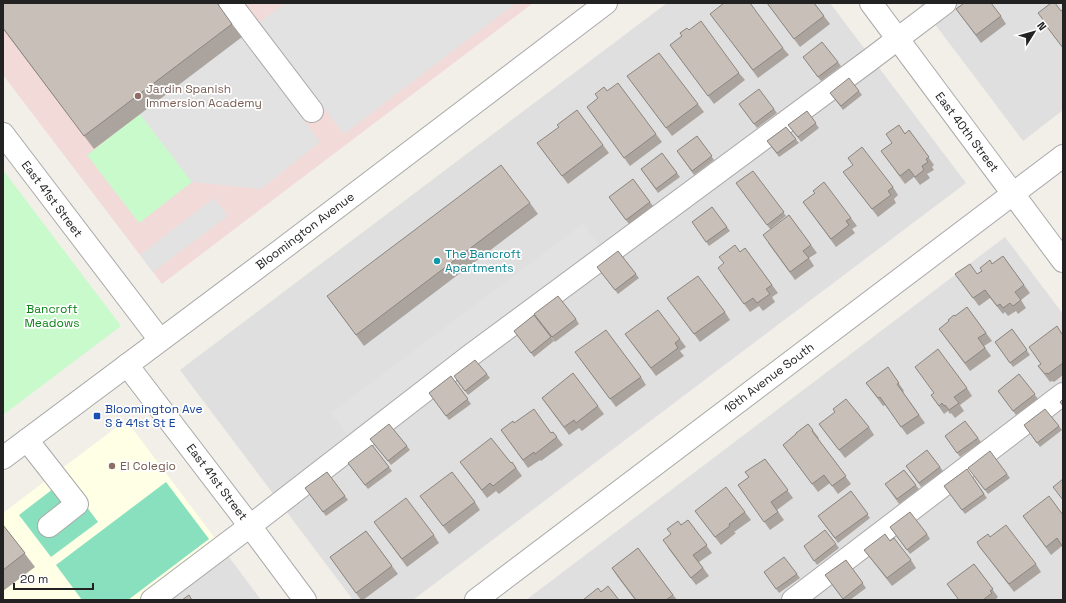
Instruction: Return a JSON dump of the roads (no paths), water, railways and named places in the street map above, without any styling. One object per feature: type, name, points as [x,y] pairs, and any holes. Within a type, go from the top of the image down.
[{"type":"street","points":[[230,3],[312,111]]},
{"type":"street","name":"Bloomington Avenue","points":[[3,458],[288,245],[606,3]]},
{"type":"street","name":"East 40th Street","points":[[872,3],[1063,262]]},
{"type":"street","points":[[152,600],[471,356],[945,3]]},
{"type":"street","name":"East 41st Street","points":[[3,134],[160,340]]},
{"type":"street","name":"16th Avenue South","points":[[476,600],[1063,156]]},
{"type":"street","name":"East 41st Street","points":[[128,365],[305,600]]},
{"type":"street","points":[[793,600],[1063,394]]},
{"type":"street","points":[[27,440],[77,504],[49,526]]},
{"type":"place","name":"Jardin Spanish Immersion Academy","points":[[138,96]]},
{"type":"place","name":"The Bancroft Apartments","points":[[437,261]]},
{"type":"place","name":"Bloomington Ave S & 41st St E","points":[[97,416]]},
{"type":"place","name":"El Colegio","points":[[112,466]]},
{"type":"park label","name":"Bancroft Meadows","points":[[52,316]]}]
